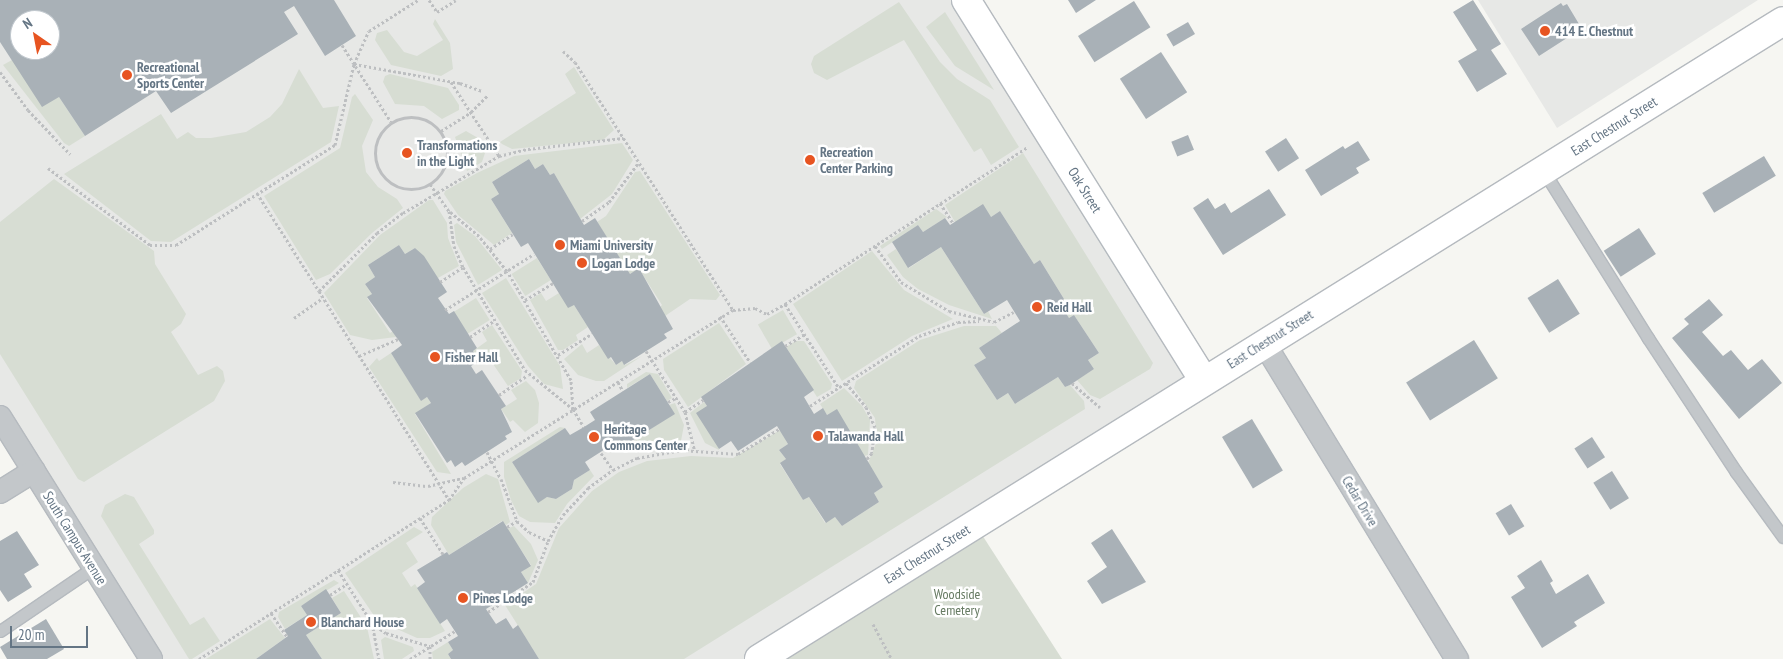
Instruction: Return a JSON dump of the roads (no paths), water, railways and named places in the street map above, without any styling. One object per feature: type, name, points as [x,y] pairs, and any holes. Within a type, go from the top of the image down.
[{"type":"street","name":"Oak Street","points":[[966,0],[1204,381]]},
{"type":"street","name":"East Chestnut Street","points":[[759,659],[1783,21]]},
{"type":"street","name":"Cedar Drive","points":[[1264,343],[1457,659]]},
{"type":"street","name":"South Campus Avenue","points":[[0,417],[151,659]]},
{"type":"street","points":[[0,492],[34,471]]},
{"type":"lane","points":[[1543,170],[1648,338],[1736,472],[1783,536]]},
{"type":"lane","points":[[0,630],[94,567]]},
{"type":"place","name":"414 E. Chestnut","points":[[1545,31]]},
{"type":"place","name":"Recreational Sports Center","points":[[127,75]]},
{"type":"place","name":"Transformations in the Light","points":[[407,153]]},
{"type":"place","name":"Recreation Center Parking","points":[[810,160]]},
{"type":"place","name":"Miami University","points":[[560,245]]},
{"type":"place","name":"Logan Lodge","points":[[582,263]]},
{"type":"place","name":"Reid Hall","points":[[1037,307]]},
{"type":"place","name":"Fisher Hall","points":[[435,357]]},
{"type":"place","name":"Talawanda Hall","points":[[818,436]]},
{"type":"place","name":"Heritage Commons Center","points":[[594,437]]},
{"type":"place","name":"Pines Lodge","points":[[463,598]]},
{"type":"place","name":"Blanchard House","points":[[311,622]]},
{"type":"park label","name":"Woodside Cemetery","points":[[957,602]]}]
